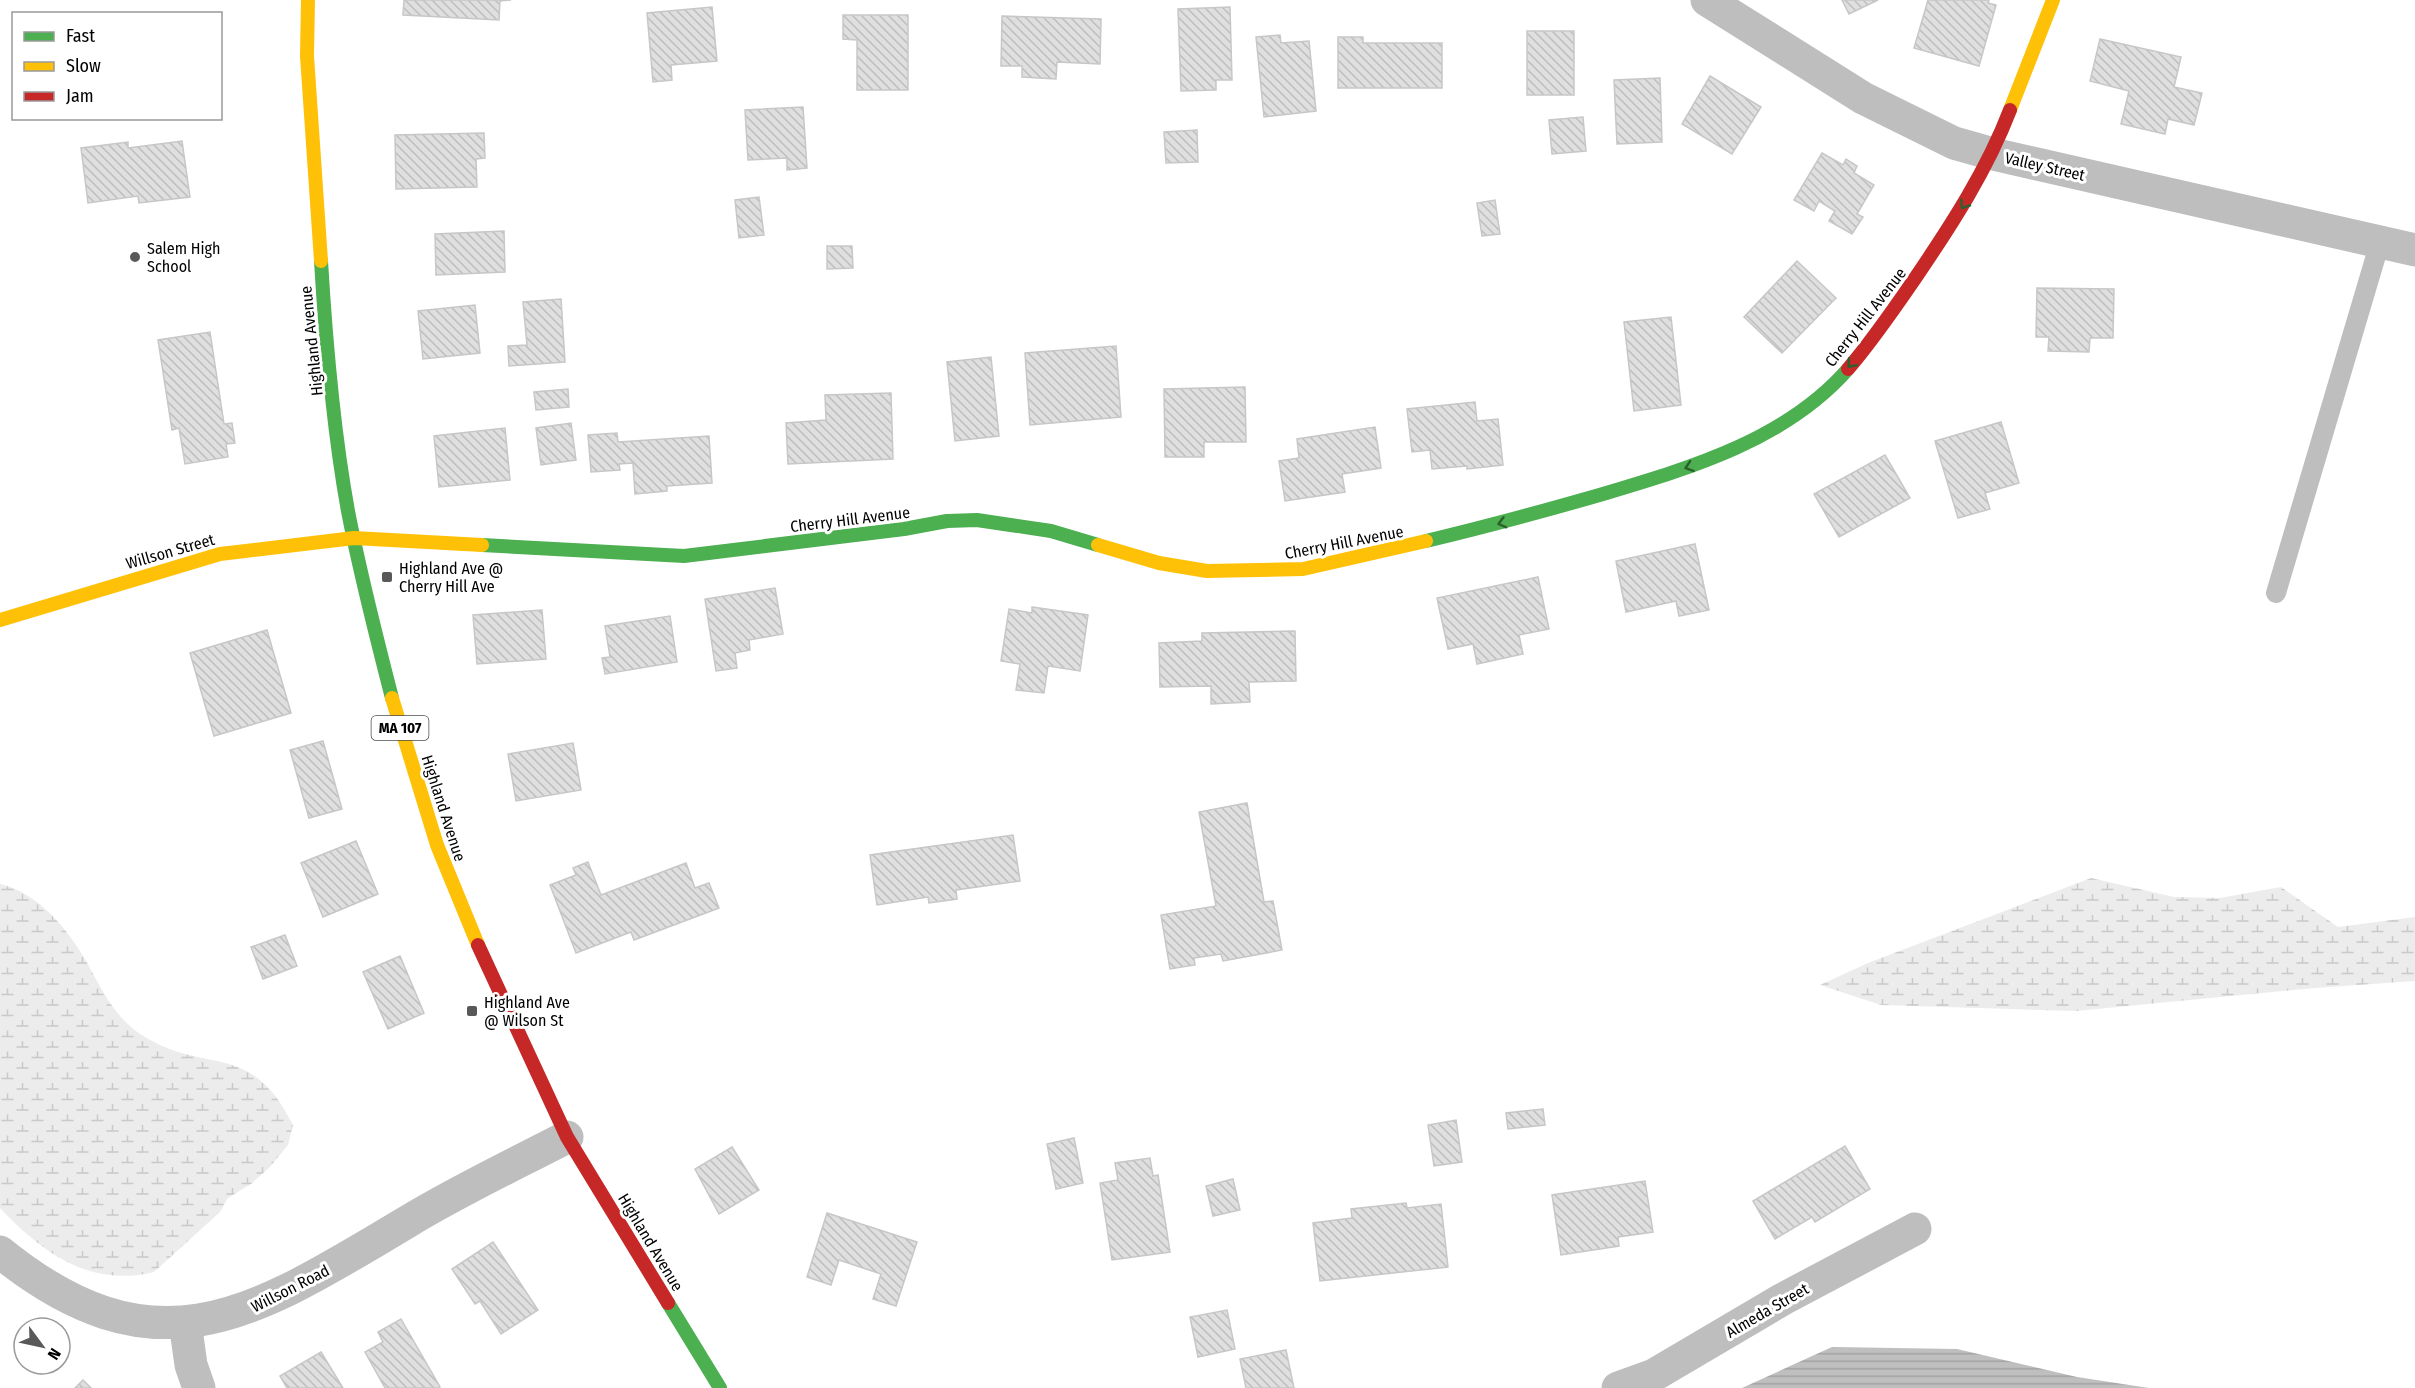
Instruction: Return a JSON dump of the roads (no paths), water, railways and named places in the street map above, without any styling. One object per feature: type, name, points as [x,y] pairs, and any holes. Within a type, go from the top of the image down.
[{"type":"street","name":"Highland Avenue","points":[[308,0],[307,56],[327,353],[354,538],[372,623],[398,718],[437,845],[478,946],[567,1137],[720,1388]]},
{"type":"street","name":"Valley Street","points":[[1707,0],[1863,98],[1954,143],[1993,154],[2415,250]]},
{"type":"street","name":"Cherry Hill Avenue","points":[[354,538],[684,556],[947,521],[977,520],[1010,522],[1052,531],[1159,563],[1207,571],[1303,569],[1510,521],[1653,479],[1725,454],[1788,420],[1833,386],[1871,342],[1940,243],[1993,154],[2053,0]]},
{"type":"street","name":"Willson Street","points":[[0,620],[220,554],[354,538]]},
{"type":"street","name":"Willson Road","points":[[0,1252],[59,1293],[100,1312],[143,1323],[184,1322],[244,1311],[290,1291],[422,1213],[567,1137]]},
{"type":"street","name":"Almeda Street","points":[[1618,1388],[1654,1375],[1783,1299],[1915,1229]]},
{"type":"street","points":[[184,1322],[191,1365],[199,1388]]},
{"type":"lane","points":[[2276,593],[2380,242]]},
{"type":"place","name":"Salem High School","points":[[135,257]]},
{"type":"place","name":"Highland Ave @ Cherry Hill Ave","points":[[387,577]]},
{"type":"place","name":"Highland Ave @ Wilson St","points":[[472,1011]]}]
